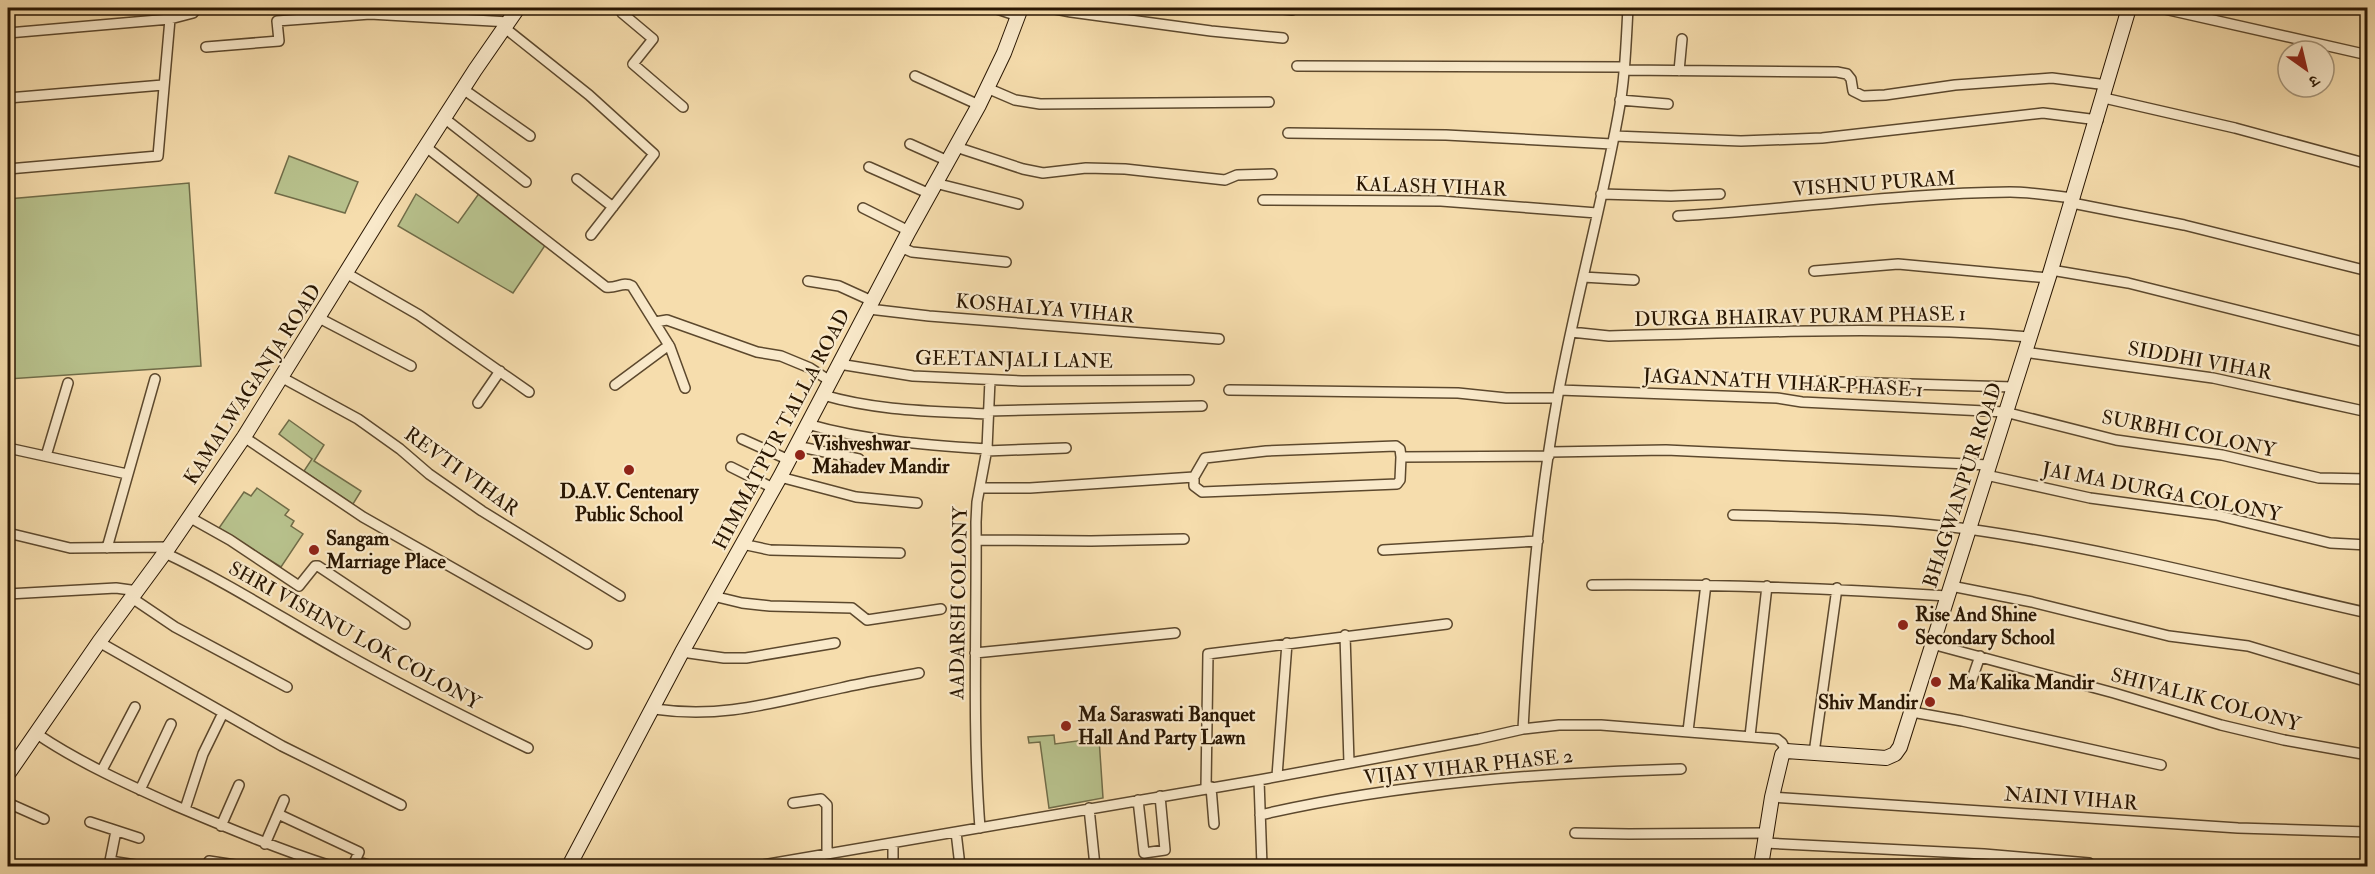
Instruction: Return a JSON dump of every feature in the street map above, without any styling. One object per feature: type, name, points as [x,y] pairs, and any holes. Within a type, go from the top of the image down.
[{"type":"street","points":[[8,33],[170,19],[193,13],[197,8]]},
{"type":"street","name":"KAMALWAGANJA ROAD","points":[[8,774],[244,437],[444,118],[519,8]]},
{"type":"street","points":[[627,8],[622,13],[653,39],[633,64],[683,107]]},
{"type":"street","points":[[994,8],[1019,12]]},
{"type":"street","points":[[1050,8],[1211,32],[1283,38]]},
{"type":"street","points":[[1275,8],[1292,10]]},
{"type":"street","points":[[1523,729],[1538,541],[1549,454],[1558,394],[1613,140],[1624,68],[1628,8]]},
{"type":"street","name":"BHAGWANPUR ROAD","points":[[1786,751],[1886,758],[1895,754],[1900,747],[2098,120],[2129,8]]},
{"type":"street","points":[[2160,8],[2367,55]]},
{"type":"street","name":"HIMMATPUR TALLA ROAD","points":[[569,867],[682,652],[777,483],[900,247],[979,105],[1019,12]]},
{"type":"street","points":[[206,47],[279,41],[277,21],[370,14],[459,18],[507,25],[654,154],[591,235]]},
{"type":"street","points":[[8,169],[158,156],[170,19]]},
{"type":"street","points":[[1679,71],[1682,39]]},
{"type":"street","points":[[1297,66],[1837,72],[1847,74],[1851,79],[1853,92],[1863,96],[1955,85],[2052,78],[2367,164]]},
{"type":"street","points":[[915,75],[979,105]]},
{"type":"street","points":[[8,98],[163,85]]},
{"type":"street","points":[[987,88],[1015,100],[1040,104],[1269,102]]},
{"type":"street","points":[[463,89],[530,136]]},
{"type":"street","points":[[1620,100],[1668,104]]},
{"type":"street","points":[[1288,133],[1741,141],[1822,138],[2043,112],[2098,120]]},
{"type":"street","points":[[444,118],[526,182]]},
{"type":"street","points":[[910,144],[948,161]]},
{"type":"street","points":[[426,147],[606,287],[611,288],[625,283],[632,286],[660,321],[685,388]]},
{"type":"street","points":[[956,147],[1023,169],[1043,173],[1086,168],[1225,180],[1237,175],[1272,174]]},
{"type":"street","points":[[869,167],[932,188],[1018,204]]},
{"type":"street","points":[[577,179],[613,207]]},
{"type":"street","name":"VISHNU PURAM","points":[[1678,216],[1836,202],[1999,193],[2072,201],[2184,225],[2367,271]]},
{"type":"street","points":[[1601,194],[1671,196],[1720,194]]},
{"type":"street","name":"KALASH VIHAR","points":[[1263,200],[1441,201],[1597,213]]},
{"type":"street","points":[[863,208],[909,231]]},
{"type":"street","points":[[900,247],[912,252],[1006,262]]},
{"type":"street","points":[[1814,271],[1898,264],[2050,274],[2128,283],[2367,343]]},
{"type":"street","points":[[346,273],[419,315],[529,392]]},
{"type":"street","points":[[1583,277],[1634,280]]},
{"type":"street","name":"KOSHALYA VIHAR","points":[[808,281],[839,286],[870,305],[929,316],[1219,339]]},
{"type":"street","points":[[319,318],[411,366]]},
{"type":"street","points":[[660,321],[757,352],[781,356],[810,368],[830,381]]},
{"type":"street","name":"DURGA BHAIRAV PURAM PHASE 1","points":[[1571,332],[1608,336],[1866,329],[1958,331],[2029,337]]},
{"type":"street","points":[[615,385],[669,345]]},
{"type":"street","name":"SIDDHI VIHAR","points":[[2024,352],[2213,378],[2367,412]]},
{"type":"street","name":"GEETANJALI LANE","points":[[839,364],[914,376],[990,380],[1190,380]]},
{"type":"street","points":[[478,403],[501,371]]},
{"type":"street","name":"REVTI VIHAR","points":[[281,377],[358,419],[400,449],[429,474],[482,511],[620,596]]},
{"type":"street","points":[[107,548],[155,379]]},
{"type":"street","name":"AADARSH COLONY","points":[[980,828],[975,765],[976,540],[977,502],[987,450],[990,380]]},
{"type":"street","points":[[1806,381],[2013,387]]},
{"type":"street","points":[[46,456],[68,384]]},
{"type":"street","name":"JAGANNATH VIHAR PHASE 1","points":[[1229,390],[1458,393],[1506,398],[1558,394],[1777,398],[1802,402],[2005,412]]},
{"type":"street","points":[[823,395],[856,405],[890,410],[988,413],[1202,406]]},
{"type":"street","name":"SURBHI COLONY","points":[[2005,412],[2116,441],[2222,455],[2319,478],[2367,479]]},
{"type":"street","points":[[807,424],[837,433],[886,442],[987,450],[1066,448]]},
{"type":"street","points":[[244,437],[363,517],[587,644]]},
{"type":"street","points":[[742,439],[789,460]]},
{"type":"street","points":[[796,446],[859,459]]},
{"type":"street","points":[[1396,446],[1400,449],[1401,457],[1400,480],[1397,484],[1202,492],[1194,486],[1194,477],[1200,463],[1210,456],[1266,451],[1396,446]]},
{"type":"street","points":[[8,448],[127,474]]},
{"type":"street","name":"JAI MA DURGA COLONY","points":[[1401,457],[1666,450],[1987,470],[2090,498],[2216,515],[2330,543],[2367,545]]},
{"type":"street","points":[[731,467],[777,483],[856,497],[917,503]]},
{"type":"street","points":[[980,488],[1030,488],[1194,477]]},
{"type":"street","points":[[1733,515],[1873,518],[1969,529],[2074,547],[2367,613]]},
{"type":"street","points":[[189,517],[230,540],[299,586],[318,566],[405,624]]},
{"type":"street","points":[[8,533],[70,548],[167,550]]},
{"type":"street","points":[[976,540],[1090,542],[1184,539]]},
{"type":"street","points":[[1383,550],[1538,541]]},
{"type":"street","points":[[742,544],[770,550],[900,553]]},
{"type":"street","name":"SHRI VISHNU LOK COLONY","points":[[167,550],[344,653],[443,707],[528,748]]},
{"type":"street","points":[[1592,585],[1706,584],[1949,591],[2032,602],[2169,636],[2248,646],[2367,682]]},
{"type":"street","points":[[1688,731],[1706,584]]},
{"type":"street","points":[[1750,736],[1767,586]]},
{"type":"street","points":[[8,594],[116,588],[135,595],[175,627],[287,687]]},
{"type":"street","points":[[1814,753],[1837,588]]},
{"type":"street","points":[[713,596],[742,603],[770,606],[852,608],[867,620],[941,609]]},
{"type":"street","points":[[1214,824],[1208,788],[1208,654],[1344,635],[1447,624]]},
{"type":"street","points":[[975,653],[1175,633]]},
{"type":"street","points":[[1344,635],[1349,763]]},
{"type":"street","points":[[99,642],[282,746],[401,805]]},
{"type":"street","points":[[682,652],[724,658],[746,658],[835,642]]},
{"type":"street","points":[[1277,776],[1287,643]]},
{"type":"street","name":"SHIVALIK COLONY","points":[[1932,644],[2114,693],[2221,725],[2284,740],[2367,755]]},
{"type":"street","points":[[1970,686],[1980,657]]},
{"type":"street","points":[[654,709],[680,713],[739,711],[919,673]]},
{"type":"street","points":[[102,770],[135,707]]},
{"type":"street","points":[[1912,712],[2161,765]]},
{"type":"street","points":[[185,809],[202,754],[223,713]]},
{"type":"street","points":[[140,790],[171,724]]},
{"type":"street","points":[[757,867],[1259,780],[1559,724],[1688,731],[1780,740],[1786,751],[1779,762],[1761,867]]},
{"type":"street","points":[[37,734],[140,790],[265,844],[331,867]]},
{"type":"street","name":"VIJAY VIHAR PHASE 2","points":[[1260,815],[1320,801],[1439,784],[1533,775],[1681,769]]},
{"type":"street","points":[[1259,780],[1262,867]]},
{"type":"street","points":[[221,826],[238,785]]},
{"type":"street","points":[[1138,800],[1144,853],[1165,850],[1160,796]]},
{"type":"street","name":"NAINI VIHAR","points":[[1772,797],[2238,828],[2367,832]]},
{"type":"street","points":[[793,803],[821,799],[825,801],[827,805],[827,854]]},
{"type":"street","points":[[265,844],[284,800]]},
{"type":"street","points":[[8,803],[44,819]]},
{"type":"street","points":[[1089,808],[1095,867]]},
{"type":"street","points":[[278,814],[359,852],[355,861],[372,867]]},
{"type":"street","points":[[90,822],[139,838]]},
{"type":"street","points":[[116,831],[110,864],[142,867]]},
{"type":"street","points":[[956,832],[960,867]]},
{"type":"street","points":[[1575,833],[1766,838],[2088,863],[2093,867]]},
{"type":"street","points":[[892,867],[893,843]]},
{"type":"street","points":[[213,850],[208,864],[242,867]]},
{"type":"street","points":[[815,867],[816,856]]},
{"type":"green space","points":[[289,156],[358,182],[345,213],[275,193]]},
{"type":"green space","points":[[189,183],[201,366],[8,379],[8,199]]},
{"type":"green space","points":[[480,192],[546,244],[513,293],[398,226],[416,194],[458,223]]},
{"type":"green space","points":[[289,420],[324,445],[314,461],[361,491],[353,504],[304,471],[312,459],[279,434]]},
{"type":"green space","points":[[257,488],[289,510],[285,515],[294,521],[291,526],[303,534],[281,567],[219,528],[244,492],[251,496]]},
{"type":"green space","points":[[1054,735],[1055,744],[1099,738],[1103,798],[1049,808],[1040,742],[1029,743],[1028,737]]},
{"type":"place","name":"Vishveshwar Mahadev Mandir","points":[[800,455]]},
{"type":"place","name":"D.A.V. Centenary Public School","points":[[629,470]]},
{"type":"place","name":"Sangam Marriage Place","points":[[314,550]]},
{"type":"place","name":"Rise And Shine Secondary School","points":[[1903,625]]},
{"type":"place","name":"Ma Kalika Mandir","points":[[1936,682]]},
{"type":"place","name":"Shiv Mandir","points":[[1930,702]]},
{"type":"place","name":"Ma Saraswati Banquet Hall And Party Lawn","points":[[1066,726]]}]
